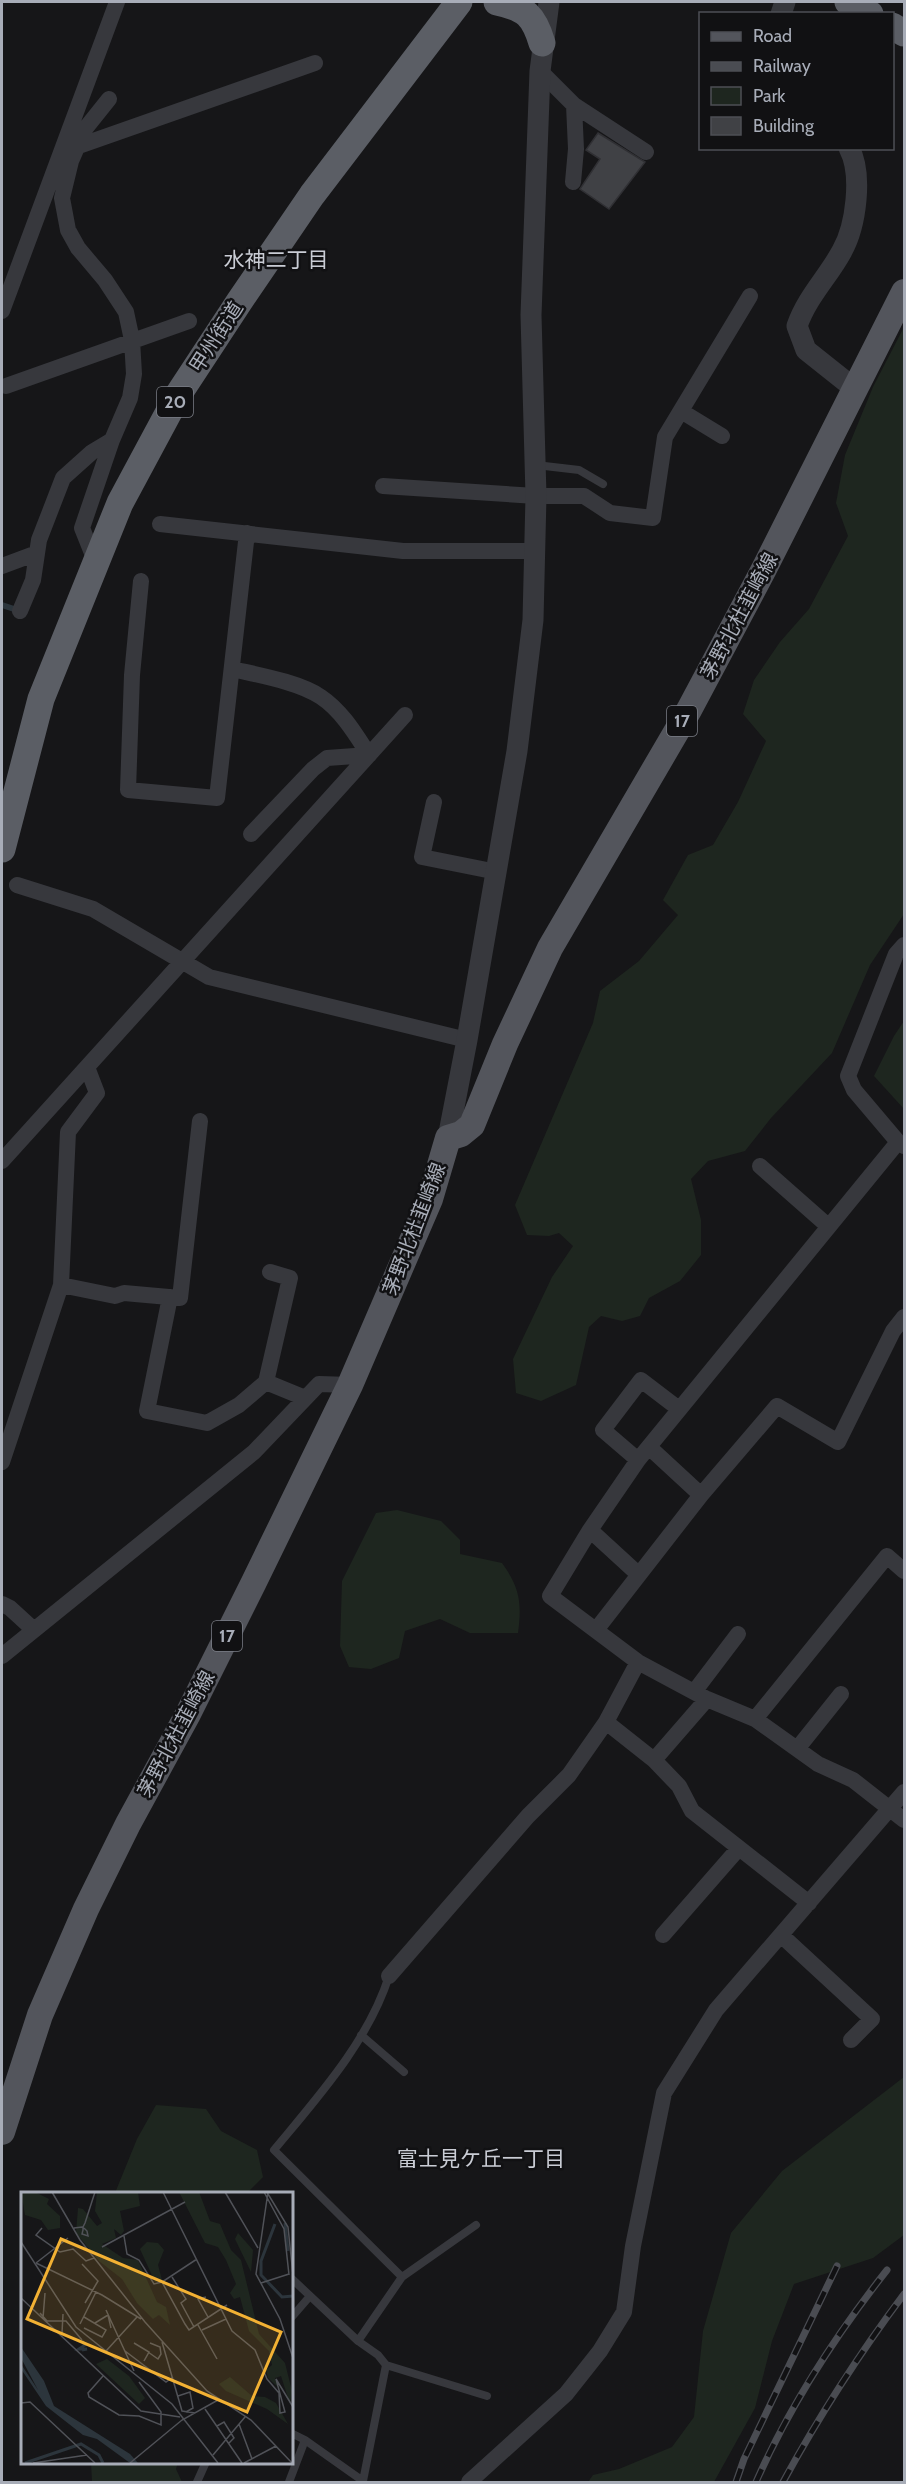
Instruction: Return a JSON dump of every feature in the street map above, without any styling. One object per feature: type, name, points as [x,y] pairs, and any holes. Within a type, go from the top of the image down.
[{"type":"highway","points":[[497,2],[526,13],[536,24],[542,43]]},
{"type":"highway","points":[[848,2],[866,12]]},
{"type":"highway","name":"甲州街道","points":[[2,849],[12,798],[41,699],[120,503],[184,386],[312,195],[464,4]]},
{"type":"main road","name":"茅野北杜韮崎線","points":[[2,2132],[40,2015],[86,1909],[128,1824],[229,1633],[350,1386],[429,1199],[448,1138],[460,1134],[472,1125],[505,1044],[550,948],[689,710],[764,570],[904,292]]},
{"type":"street","points":[[2,311],[117,2]]},
{"type":"street","points":[[448,1138],[518,751],[533,620],[536,465],[531,315],[540,71],[549,2]]},
{"type":"street","points":[[76,147],[315,63]]},
{"type":"street","points":[[540,71],[574,105],[646,153]]},
{"type":"street","points":[[96,563],[82,528],[112,440],[130,398],[134,374],[132,340],[126,312],[105,280],[78,248],[68,230],[62,198],[70,161],[76,147],[85,129],[109,99]]},
{"type":"street","points":[[573,182],[576,149],[574,105]]},
{"type":"street","points":[[850,150],[859,196],[843,249],[804,307],[797,326],[806,350],[855,389]]},
{"type":"street","points":[[383,486],[536,496],[584,496],[610,513],[653,518],[665,437],[750,296]]},
{"type":"street","points":[[6,386],[189,321]]},
{"type":"street","points":[[681,411],[722,436]]},
{"type":"street","points":[[20,611],[33,580],[39,540],[63,478],[92,452],[112,440]]},
{"type":"street","points":[[160,524],[403,551],[536,551]]},
{"type":"street","points":[[141,581],[132,675],[128,790],[217,798],[247,533]]},
{"type":"street","points":[[2,566],[37,553]]},
{"type":"street","points":[[232,669],[280,680],[321,697],[348,723],[369,755]]},
{"type":"street","points":[[2,1161],[405,715]]},
{"type":"street","points":[[251,834],[313,769],[327,758],[369,755]]},
{"type":"street","points":[[434,802],[422,857],[497,872]]},
{"type":"street","points":[[17,885],[93,909],[209,977],[467,1040]]},
{"type":"street","points":[[902,953],[848,1077],[854,1090],[901,1144],[828,1226],[638,1460],[590,1530],[550,1596],[638,1662],[700,1695],[755,1719],[818,1764],[853,1780],[904,1820]]},
{"type":"street","points":[[2,1461],[61,1285],[68,1132],[98,1094],[87,1067]]},
{"type":"street","points":[[61,1285],[115,1296],[124,1293],[180,1298],[200,1120]]},
{"type":"street","points":[[760,1166],[828,1226]]},
{"type":"street","points":[[170,1297],[147,1411],[207,1423],[239,1405],[266,1382],[290,1278],[270,1272]]},
{"type":"street","points":[[596,1629],[701,1495],[777,1406],[838,1442],[893,1331],[904,1317]]},
{"type":"street","points":[[638,1460],[603,1430],[641,1380],[679,1409]]},
{"type":"street","points":[[266,1382],[305,1398]]},
{"type":"street","points":[[2,1656],[254,1452],[319,1384],[350,1386]]},
{"type":"street","points":[[649,1447],[701,1495]]},
{"type":"street","points":[[590,1530],[638,1574]]},
{"type":"street","points":[[755,1719],[887,1556],[904,1571]]},
{"type":"street","points":[[2,1604],[10,1608],[34,1630]]},
{"type":"street","points":[[654,1760],[700,1695],[738,1634]]},
{"type":"street","points":[[389,1976],[528,1816],[569,1774],[606,1722],[638,1662]]},
{"type":"street","points":[[797,1749],[842,1694]]},
{"type":"street","points":[[606,1722],[654,1760],[679,1786],[692,1811],[809,1903]]},
{"type":"street","points":[[469,2482],[566,2394],[600,2351],[624,2312],[636,2234],[664,2093],[716,2010],[904,1792]]},
{"type":"street","points":[[663,1935],[739,1848]]},
{"type":"street","points":[[781,1935],[872,2019],[851,2040]]},
{"type":"lane","points":[[536,465],[579,470],[603,484]]},
{"type":"lane","points":[[389,1976],[381,2002],[361,2035],[320,2095],[274,2150],[402,2277]]},
{"type":"lane","points":[[361,2035],[404,2072]]},
{"type":"lane","points":[[358,2341],[402,2277],[476,2225]]},
{"type":"lane","points":[[292,2279],[358,2341],[378,2355],[386,2365],[487,2396]]},
{"type":"lane","points":[[292,2317],[310,2296]]},
{"type":"lane","points":[[292,2434],[363,2481],[386,2365]]},
{"type":"lane","points":[[289,2482],[304,2440]]},
{"type":"lane","points":[[196,2482],[206,2463]]},
{"type":"green space","points":[[904,327],[904,914],[870,965],[832,1053],[771,1118],[745,1151],[708,1161],[691,1179],[701,1220],[701,1255],[680,1281],[649,1298],[640,1316],[622,1321],[601,1316],[589,1327],[576,1385],[541,1401],[516,1393],[513,1359],[552,1277],[573,1246],[559,1233],[549,1236],[527,1235],[515,1205],[593,1023],[600,991],[639,961],[678,915],[663,900],[688,855],[713,845],[738,802],[766,741],[743,714],[754,680],[780,642],[809,609],[848,536],[836,503],[845,455],[873,387]]},
{"type":"green space","points":[[904,1021],[904,1109],[874,1076]]},
{"type":"green space","points":[[397,1510],[441,1521],[460,1540],[460,1554],[502,1563],[513,1580],[518,1596],[520,1613],[518,1633],[470,1633],[440,1619],[405,1631],[399,1658],[371,1669],[349,1667],[340,1646],[342,1581],[376,1513]]},
{"type":"green space","points":[[904,2077],[904,2235],[873,2258],[794,2284],[772,2341],[755,2408],[714,2482],[588,2482],[593,2475],[619,2469],[672,2447],[694,2417],[703,2331],[731,2233],[782,2171]]},
{"type":"green space","points":[[156,2105],[206,2109],[221,2131],[257,2150],[263,2177],[248,2192],[115,2192],[137,2139]]},
{"type":"green space","points":[[91,2463],[178,2463],[176,2469],[182,2482],[92,2482]]},
{"type":"building","points":[[598,133],[645,162],[609,209],[580,189],[600,159],[586,150]]},
{"type":"waterway","points":[[2,605],[20,611]]},
{"type":"railway","points":[[736,2482],[744,2459],[837,2266]]},
{"type":"railway","points":[[756,2482],[769,2453],[815,2372],[849,2320],[887,2270]]},
{"type":"railway","points":[[783,2482],[840,2386],[904,2294]]},
{"type":"district","name":"水神二丁目","points":[[276,259]]},
{"type":"district","name":"富士見ケ丘一丁目","points":[[481,2158]]}]
